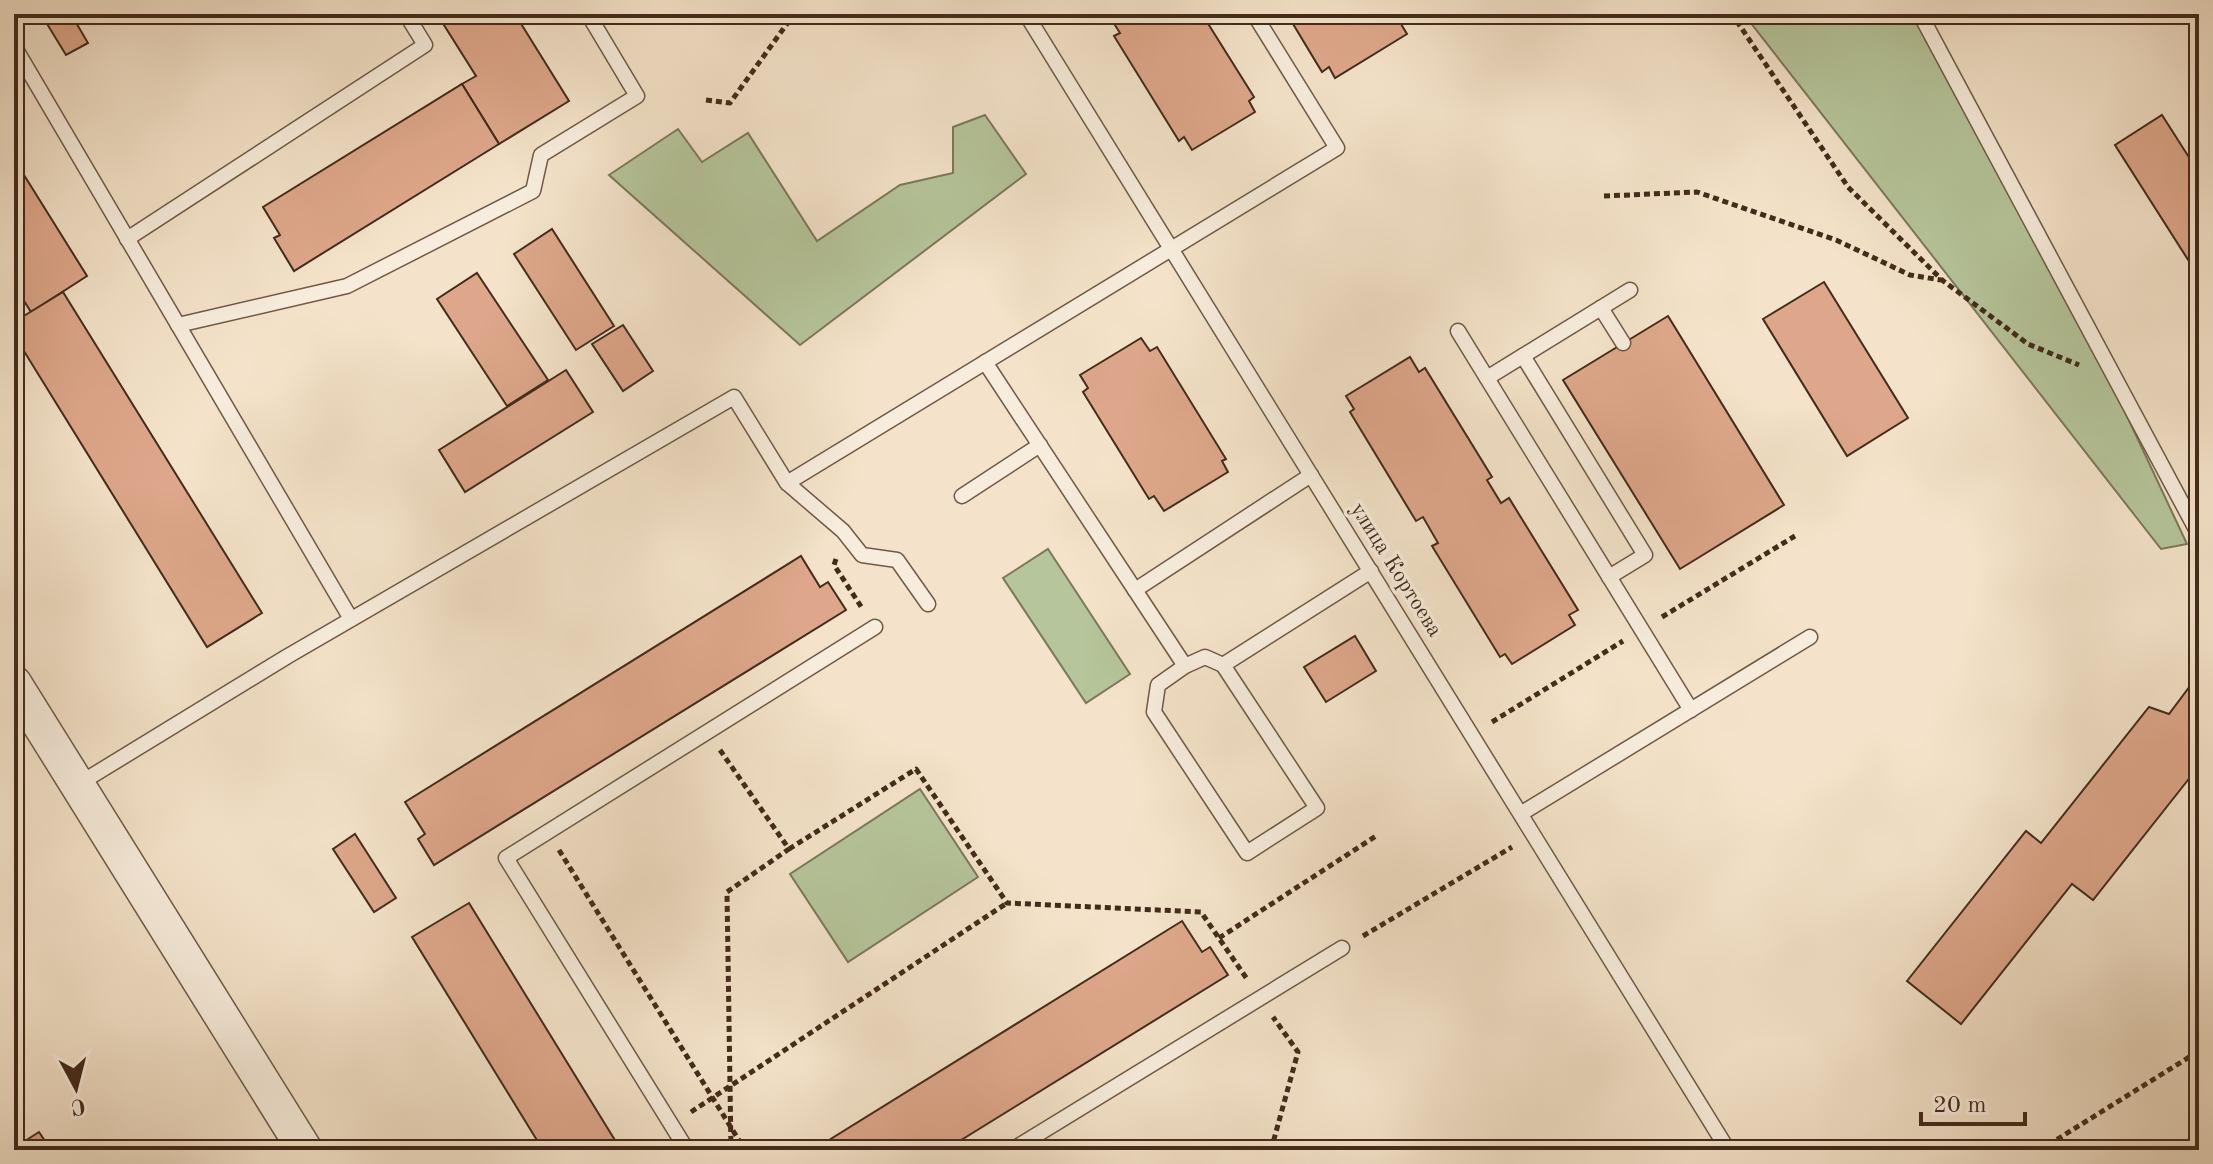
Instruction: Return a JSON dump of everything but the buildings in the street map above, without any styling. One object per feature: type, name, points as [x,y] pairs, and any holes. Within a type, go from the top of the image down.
[{"type":"street","points":[[14,683],[305,1150]]},
{"type":"lane","points":[[127,239],[425,45],[406,14]]},
{"type":"lane","points":[[178,325],[347,286],[533,191],[541,155],[637,96],[588,14]]},
{"type":"lane","name":"улица Кортоева","points":[[1026,14],[1728,1150]]},
{"type":"lane","points":[[787,483],[1337,148],[1254,14]]},
{"type":"lane","points":[[1920,14],[2198,533]]},
{"type":"lane","points":[[14,46],[351,619]]},
{"type":"lane","points":[[1487,378],[1630,290]]},
{"type":"lane","points":[[1601,308],[1623,343]]},
{"type":"lane","points":[[1458,331],[1691,710]]},
{"type":"lane","points":[[1523,356],[1645,555],[1609,577]]},
{"type":"lane","points":[[985,362],[1185,666]]},
{"type":"lane","points":[[77,786],[351,619],[734,397],[787,483],[843,531],[862,555],[897,560],[928,604]]},
{"type":"lane","points":[[962,496],[1040,445]]},
{"type":"lane","points":[[1135,590],[1311,475]]},
{"type":"lane","points":[[1223,665],[1371,571]]},
{"type":"lane","points":[[687,1150],[506,858],[875,627]]},
{"type":"lane","points":[[1522,813],[1810,637]]},
{"type":"lane","points":[[1205,657],[1223,665],[1317,808],[1247,853],[1154,712],[1158,685],[1185,666],[1205,657]]},
{"type":"lane","points":[[1012,1150],[1342,948]]},
{"type":"path","points":[[706,100],[730,103],[794,14]]},
{"type":"path","points":[[1738,14],[1734,17],[1848,187],[1942,280],[2028,344],[2093,370]]},
{"type":"path","points":[[1604,196],[1697,192],[1836,240],[1910,275],[1942,280]]},
{"type":"path","points":[[843,531],[834,565],[875,627]]},
{"type":"path","points":[[708,732],[789,849]]},
{"type":"path","points":[[731,1150],[727,892],[916,769],[1007,903]]},
{"type":"path","points":[[548,832],[745,1150]]},
{"type":"path","points":[[1342,948],[1534,834]]},
{"type":"path","points":[[1219,938],[1376,836]]},
{"type":"path","points":[[671,1124],[1007,903],[1201,912],[1298,1052],[1271,1150]]},
{"type":"path","points":[[2040,1150],[2199,1051]]},
{"type":"green space","points":[[1751,14],[1914,14],[2103,365],[2187,544],[2161,549],[1747,18]]},
{"type":"green space","points":[[985,115],[1026,174],[800,345],[609,175],[678,129],[702,162],[748,133],[817,241],[900,185],[953,173],[953,127]]},
{"type":"green space","points":[[1048,549],[1130,674],[1086,703],[1003,578]]},
{"type":"green space","points":[[920,789],[978,877],[848,962],[790,874]]}]
